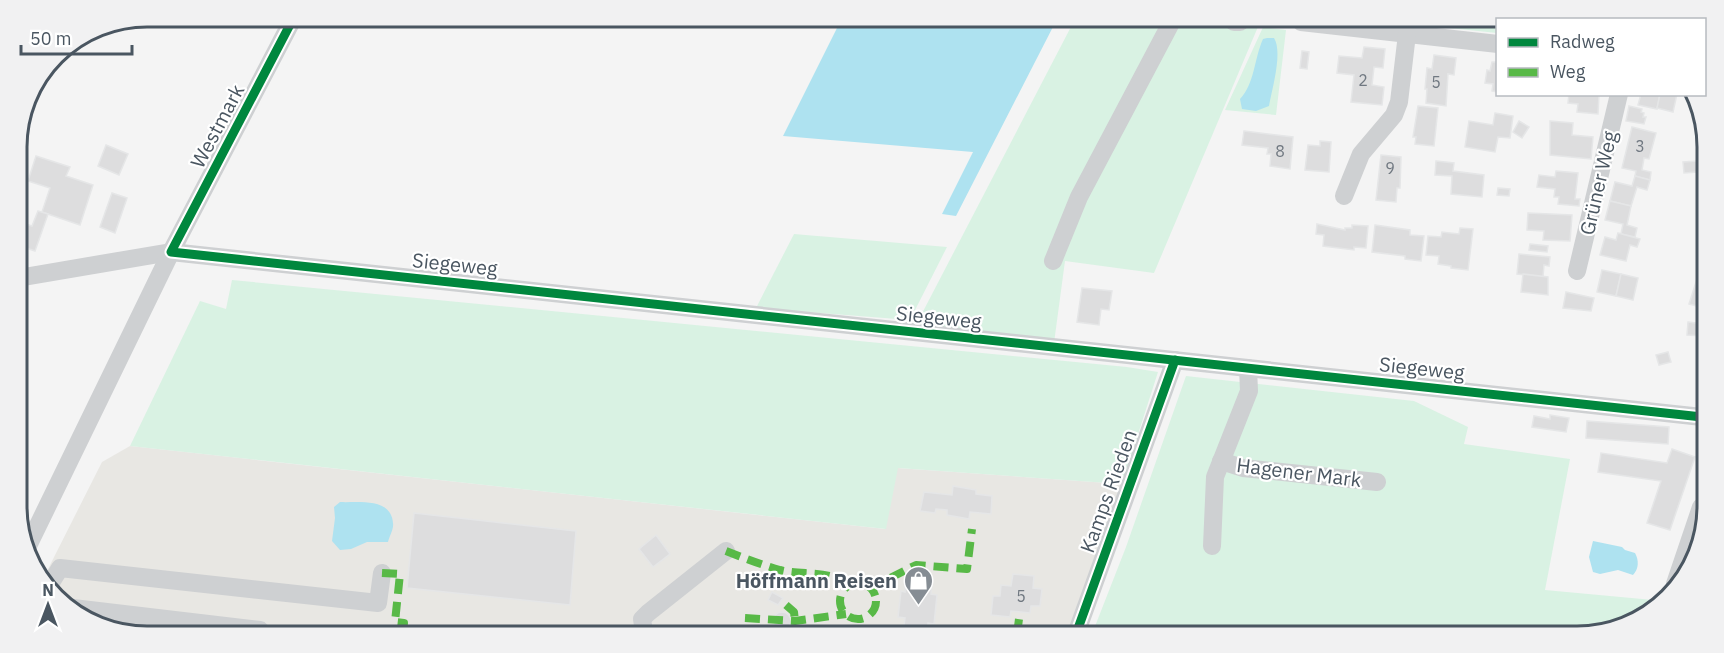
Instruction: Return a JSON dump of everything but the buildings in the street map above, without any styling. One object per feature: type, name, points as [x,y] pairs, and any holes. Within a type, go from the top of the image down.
[{"type":"street","name":"Westmark","points":[[31,539],[171,252],[289,27]]},
{"type":"street","points":[[1053,261],[1079,197],[1169,27]]},
{"type":"street","points":[[1345,27],[1496,44]]},
{"type":"street","points":[[1344,196],[1361,154],[1394,115],[1399,102],[1407,34]]},
{"type":"street","name":"Grüner Weg","points":[[1577,271],[1619,96]]},
{"type":"street","name":"Siegeweg","points":[[27,276],[171,252],[1697,416]]},
{"type":"street","name":"Kamps Rieden","points":[[1079,626],[1175,360]]},
{"type":"street","name":"Hagener Mark","points":[[1212,546],[1215,477],[1248,391],[1248,368]]},
{"type":"street","name":"Hagener Mark","points":[[1221,461],[1243,468],[1377,482]]},
{"type":"street","points":[[1681,566],[1696,522]]},
{"type":"street","points":[[643,626],[642,619],[648,613],[726,551]]},
{"type":"street","points":[[56,575],[60,568],[378,603],[382,573]]},
{"type":"street","points":[[90,611],[150,624],[187,626]]},
{"type":"shaded area","points":[[130,446],[885,529],[897,468],[1122,484],[1072,626],[139,626],[108,620],[78,604],[78,575],[49,575],[46,572],[102,462]]},
{"type":"green space","points":[[1071,27],[1258,27],[1154,273],[1065,261],[1054,343],[917,323]]},
{"type":"green space","points":[[1263,27],[1286,30],[1276,115],[1225,110]]},
{"type":"green space","points":[[1440,27],[1496,27],[1496,33]]},
{"type":"green space","points":[[794,234],[947,247],[910,320],[756,308]]},
{"type":"green space","points":[[232,280],[1127,367],[1158,372],[1122,484],[898,468],[886,529],[130,446],[200,301],[226,309]]},
{"type":"green space","points":[[1186,376],[1414,401],[1468,427],[1464,444],[1570,459],[1545,590],[1651,600],[1616,620],[1585,626],[1095,626],[1126,547]]},
{"type":"water","points":[[838,27],[1053,27],[956,216],[942,214],[973,152],[783,136]]},
{"type":"water","points":[[1274,38],[1277,52],[1269,106],[1256,111],[1242,109],[1240,99],[1249,86],[1263,39]]},
{"type":"water","points":[[340,502],[372,503],[386,509],[391,515],[393,525],[388,542],[367,542],[351,549],[340,550],[332,541],[334,507]]},
{"type":"water","points":[[1593,541],[1622,547],[1635,553],[1638,564],[1635,573],[1633,575],[1618,570],[1600,574],[1593,572],[1589,557]]},
{"type":"marked path","points":[[870,588],[916,565],[967,569],[972,529]]},
{"type":"marked path","points":[[726,551],[780,570],[824,575],[849,585]]},
{"type":"marked path","points":[[382,573],[400,574],[395,622],[404,623],[404,626]]},
{"type":"marked path","points":[[858,583],[871,588],[876,601],[871,614],[858,619],[845,614],[840,601],[845,588],[858,583]]},
{"type":"marked path","points":[[786,605],[794,612],[795,621]]},
{"type":"marked path","points":[[745,618],[795,621],[846,614]]},
{"type":"marked path","points":[[1018,626],[1019,619]]},
{"type":"cycle path","points":[[289,27],[171,252],[1697,416]]},
{"type":"cycle path","points":[[1079,626],[1175,360]]},
{"type":"place","name":"Höffmann Reisen","points":[[918,606]]}]
